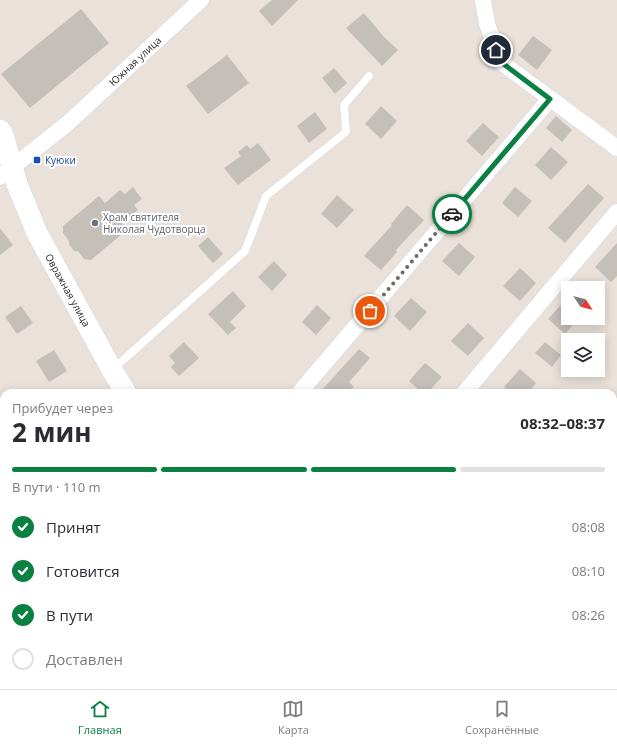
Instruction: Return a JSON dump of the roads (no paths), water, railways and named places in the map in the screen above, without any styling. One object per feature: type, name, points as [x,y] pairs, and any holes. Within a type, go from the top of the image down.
[{"type":"street","name":"Южная улица","points":[[10,176],[201,0]]},
{"type":"street","points":[[483,0],[487,24],[501,62],[617,148]]},
{"type":"street","points":[[302,389],[550,99]]},
{"type":"street","name":"Овражная улица","points":[[2,133],[10,176],[37,233],[124,389]]},
{"type":"street","points":[[467,389],[617,212]]},
{"type":"lane","points":[[112,370],[245,251],[266,196],[346,132],[344,104],[369,76]]},
{"type":"place","name":"Куюки","points":[[37,160]]},
{"type":"place","name":"Храм святителя Николая Чудотворца","points":[[95,223]]}]
